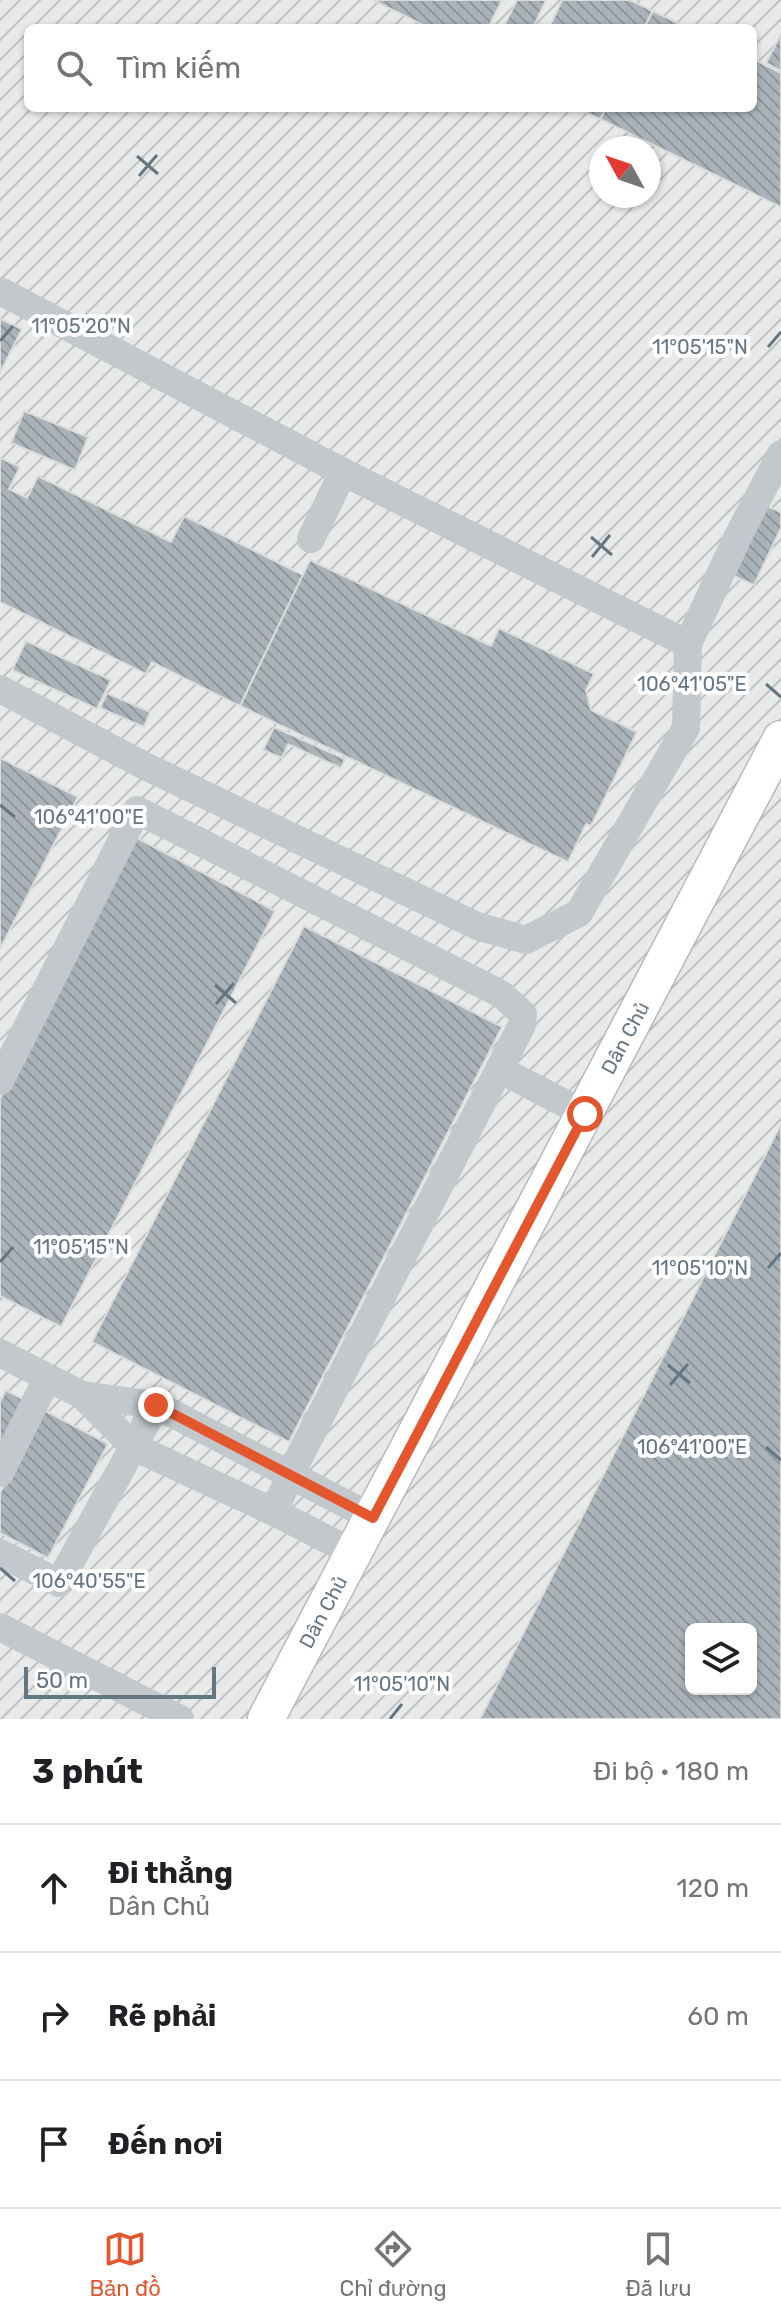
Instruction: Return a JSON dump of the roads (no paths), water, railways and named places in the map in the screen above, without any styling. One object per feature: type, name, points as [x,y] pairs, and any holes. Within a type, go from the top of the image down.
[{"type":"main road","name":"Dân Chủ","points":[[266,1719],[781,739]]},
{"type":"street","points":[[0,291],[343,472],[688,644]]},
{"type":"street","points":[[0,689],[143,765],[477,926],[526,940],[579,913],[686,728],[688,644],[738,536],[781,454]]},
{"type":"street","points":[[311,539],[343,472]]},
{"type":"street","points":[[0,1081],[137,810],[501,994],[523,1014],[522,1025],[291,1473],[274,1512]]},
{"type":"street","points":[[499,1069],[585,1114]]},
{"type":"street","points":[[0,1353],[82,1395],[156,1405],[373,1518]]},
{"type":"street","points":[[0,1473],[47,1379]]},
{"type":"street","points":[[82,1395],[134,1447],[354,1553]]},
{"type":"street","points":[[0,1553],[59,1583],[156,1405]]},
{"type":"street","points":[[0,1627],[180,1719]]}]
